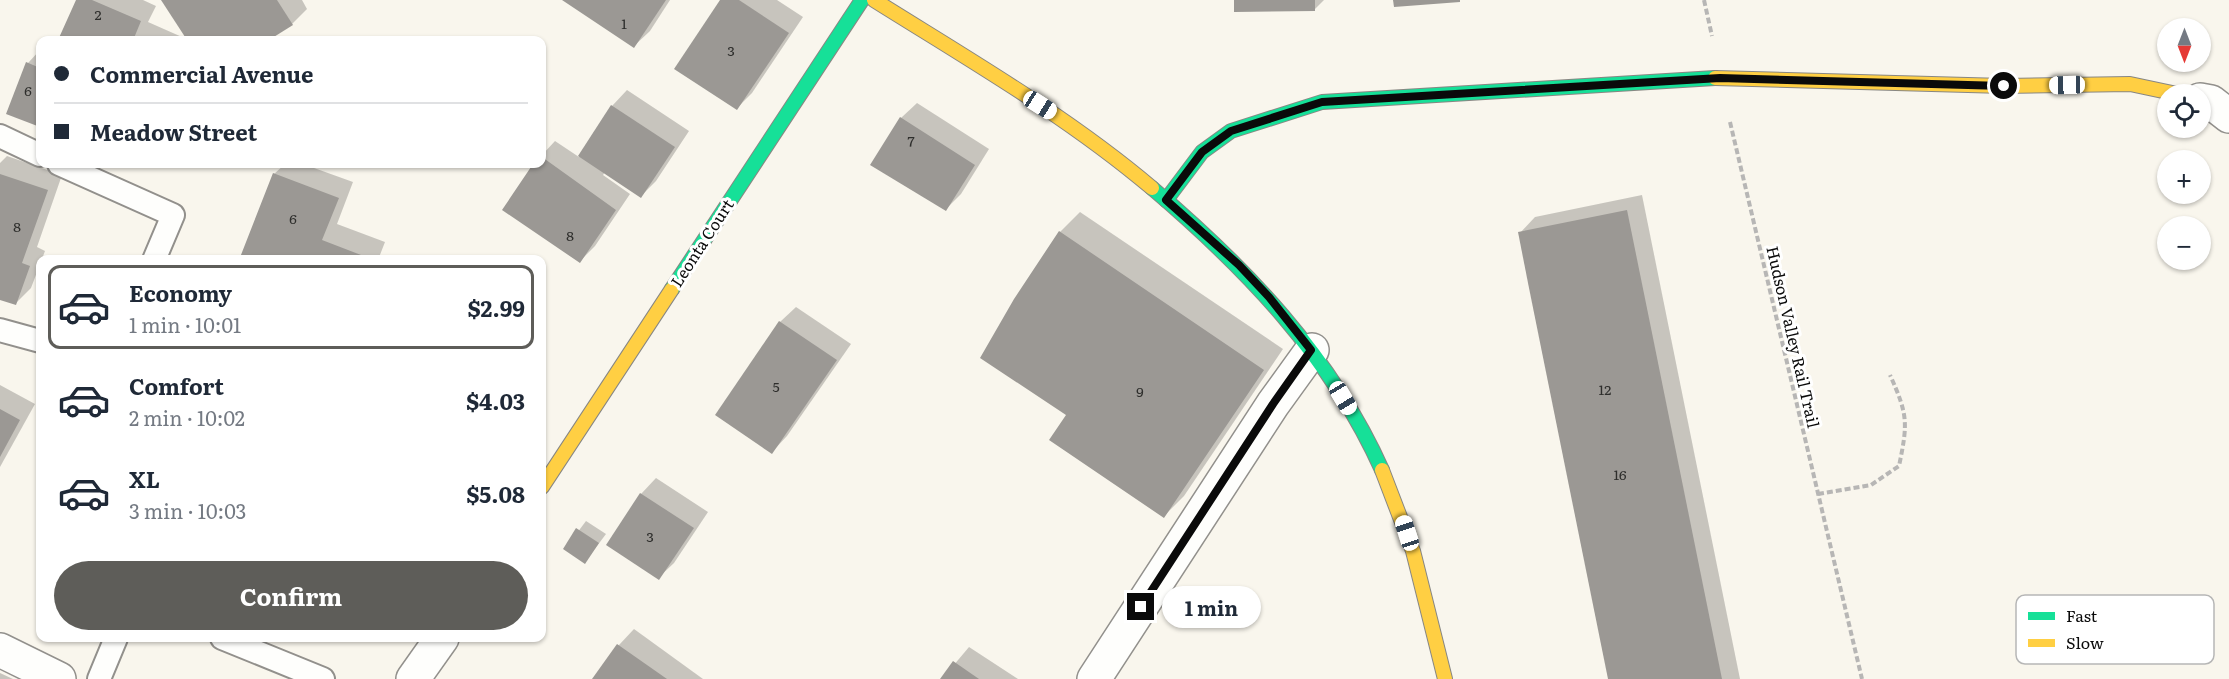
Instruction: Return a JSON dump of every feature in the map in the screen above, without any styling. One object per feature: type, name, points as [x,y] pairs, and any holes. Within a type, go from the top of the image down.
[{"type":"street","name":"Leonta Court","points":[[546,481],[862,0]]},
{"type":"street","points":[[874,0],[1059,117],[1166,200],[1239,265],[1269,297],[1311,350],[1362,429],[1401,516],[1430,603],[1445,679]]},
{"type":"street","points":[[1166,200],[1202,152],[1231,131],[1322,102],[1720,78],[1992,86],[2130,84],[2157,90]]},
{"type":"street","points":[[2211,102],[2229,116]]},
{"type":"street","points":[[1094,679],[1273,404],[1311,350]]},
{"type":"street","points":[[413,679],[436,642]]},
{"type":"street","points":[[0,650],[59,679]]},
{"type":"lane","points":[[0,136],[36,153]]},
{"type":"lane","points":[[68,168],[172,215],[156,255]]},
{"type":"lane","points":[[0,330],[36,340]]},
{"type":"lane","points":[[99,679],[114,642]]},
{"type":"lane","points":[[232,642],[323,679]]},
{"type":"path","name":"Hudson Valley Rail Trail","points":[[1704,0],[1720,78],[1862,679]]},
{"type":"path","points":[[1818,495],[1871,485],[1899,466],[1907,427],[1901,399],[1890,375]]},
{"type":"building","points":[[76,0],[92,0],[141,21],[135,36],[60,36]]},
{"type":"building","points":[[161,0],[277,0],[293,25],[275,36],[184,36]]},
{"type":"building","points":[[562,0],[666,0],[634,48]]},
{"type":"building","points":[[720,0],[739,0],[789,33],[737,110],[674,69]]},
{"type":"building","points":[[1234,0],[1315,0],[1315,11],[1234,12]]},
{"type":"building","points":[[1393,0],[1460,0],[1460,2],[1394,7]]},
{"type":"building","points":[[26,62],[36,66],[36,125],[6,114]]},
{"type":"building","points":[[611,105],[675,147],[641,198],[578,156]]},
{"type":"building","points":[[900,117],[975,165],[946,211],[870,165]]},
{"type":"building","points":[[546,160],[616,210],[580,263],[502,210],[530,168],[546,168]]},
{"type":"building","points":[[273,173],[339,198],[322,240],[361,255],[241,255]]},
{"type":"building","points":[[0,174],[48,190],[22,263],[30,266],[16,305],[0,300]]},
{"type":"building","points":[[1627,210],[1722,679],[1608,679],[1518,232]]},
{"type":"building","points":[[1059,231],[1264,370],[1164,518],[1049,440],[1066,415],[980,358],[1014,299]]},
{"type":"building","points":[[779,321],[837,360],[772,454],[715,415]]},
{"type":"building","points":[[0,409],[20,420],[0,457]]},
{"type":"building","points":[[640,493],[694,528],[659,580],[606,545]]},
{"type":"building","points":[[576,528],[599,543],[585,564],[563,549]]},
{"type":"building","points":[[617,644],[667,679],[592,679]]},
{"type":"building","points":[[953,661],[979,679],[940,679]]},
{"type":"traffic: fast","points":[[672,289],[862,0]]},
{"type":"traffic: fast","points":[[1166,200],[1202,152],[1231,131],[1322,102],[1715,78]]},
{"type":"traffic: fast","points":[[1152,188],[1187,218],[1253,282],[1283,316],[1338,389],[1382,470]]},
{"type":"traffic: slow","points":[[874,0],[1051,112],[1152,188]]},
{"type":"traffic: slow","points":[[1715,78],[2004,86],[2130,84],[2157,90]]},
{"type":"traffic: slow","points":[[546,481],[672,289]]},
{"type":"traffic: slow","points":[[1382,470],[1413,551],[1445,679]]},
{"type":"route","points":[[1141,607],[1273,404],[1311,350],[1269,297],[1239,265],[1166,200],[1202,152],[1231,131],[1322,102],[1697,79],[2004,86]]}]
